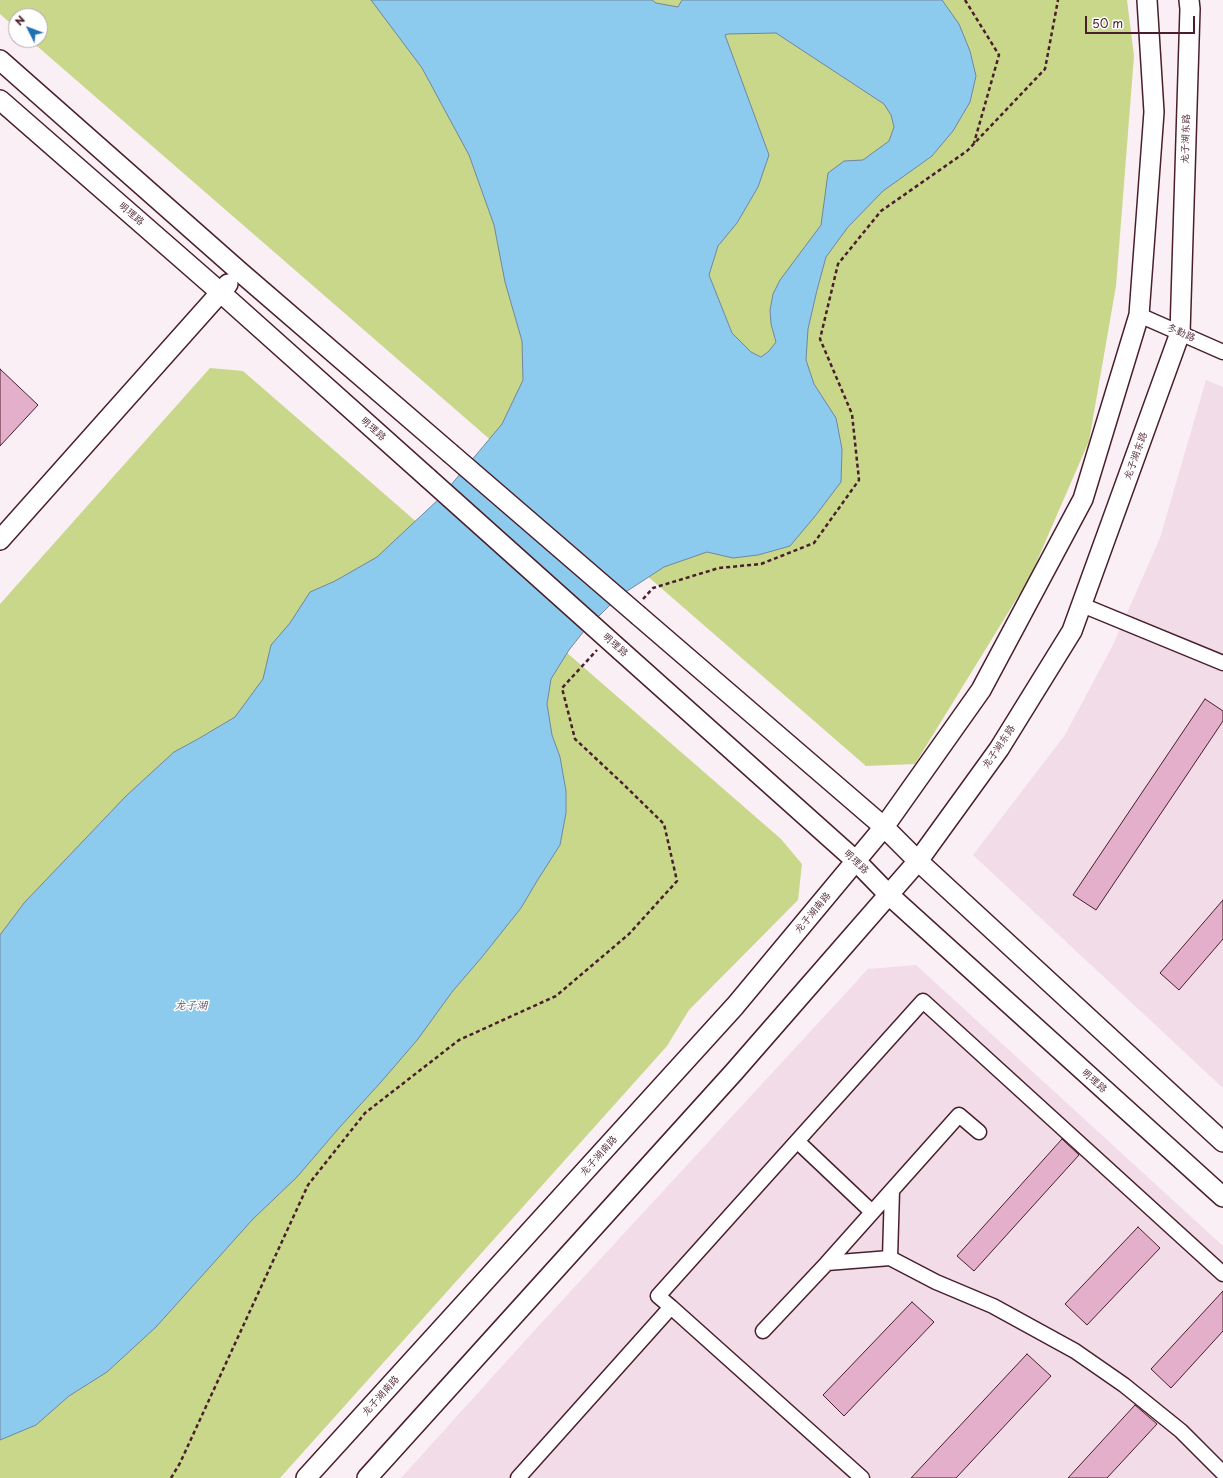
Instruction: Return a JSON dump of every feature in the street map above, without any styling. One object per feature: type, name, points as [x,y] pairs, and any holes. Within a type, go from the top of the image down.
[{"type":"street","points":[[884,827],[980,690],[1083,500],[1139,314],[1154,112],[1147,0]]},
{"type":"street","name":"龙子湖东路","points":[[918,861],[999,749],[1072,631],[1180,333],[1190,9],[1188,0]]},
{"type":"street","points":[[0,60],[239,271],[450,453],[641,608],[884,827],[918,861],[1223,1142]]},
{"type":"street","name":"明理路","points":[[0,100],[220,292],[856,861],[889,895],[1223,1197]]},
{"type":"street","points":[[0,540],[239,271]]},
{"type":"street","name":"冬勤路","points":[[1139,314],[1223,352]]},
{"type":"street","points":[[1082,605],[1223,663]]},
{"type":"street","name":"龙子湖南路","points":[[306,1478],[735,1006],[884,827]]},
{"type":"street","points":[[367,1478],[734,1072],[918,861]]},
{"type":"street","points":[[862,1478],[658,1296],[923,1001],[1223,1274]]},
{"type":"street","points":[[763,1331],[827,1264],[959,1115],[980,1132]]},
{"type":"street","points":[[797,1141],[872,1212]]},
{"type":"street","points":[[890,1258],[892,1190]]},
{"type":"street","points":[[827,1264],[890,1258],[936,1282],[993,1306],[1075,1351],[1124,1385],[1181,1432],[1223,1473]]},
{"type":"street","points":[[518,1478],[671,1307]]},
{"type":"path","points":[[964,0],[999,55],[974,143]]},
{"type":"path","points":[[641,608],[654,588],[719,568],[761,564],[814,543],[859,480],[852,414],[820,339],[838,264],[881,211],[967,151],[1045,69],[1058,0]]},
{"type":"path","points":[[171,1478],[180,1463],[308,1184],[365,1113],[459,1040],[556,996],[630,934],[677,881],[664,824],[575,738],[562,688],[600,647]]},
{"type":"shaded area","points":[[1206,380],[1223,387],[1223,1088],[973,855],[1065,735],[1113,645],[1160,538]]},
{"type":"shaded area","points":[[916,965],[1223,1246],[1223,1478],[401,1478],[533,1332],[868,969]]},
{"type":"green space","points":[[0,0],[1127,0],[1134,56],[1116,286],[1089,441],[1030,577],[915,764],[866,766],[39,48],[48,48],[48,8],[8,8],[8,21],[0,14]]},
{"type":"green space","points":[[210,368],[243,371],[781,839],[802,864],[798,900],[689,1010],[667,1046],[280,1478],[0,1478],[0,604]]},
{"type":"water","name":"龙子湖","points":[[371,0],[652,0],[656,3],[678,7],[682,0],[942,0],[959,24],[970,51],[976,76],[970,102],[953,131],[932,156],[883,191],[848,227],[826,257],[808,329],[806,360],[814,384],[836,418],[842,449],[841,482],[790,546],[758,555],[733,558],[707,552],[664,567],[618,597],[584,631],[569,650],[551,679],[547,704],[552,735],[560,757],[566,791],[566,813],[560,845],[521,908],[452,992],[418,1039],[381,1082],[297,1177],[253,1219],[156,1327],[107,1372],[69,1396],[36,1425],[0,1440],[0,935],[24,903],[126,796],[174,752],[235,717],[263,679],[271,645],[290,623],[310,592],[335,581],[377,557],[440,498],[502,424],[523,380],[522,341],[505,282],[494,225],[469,155],[422,68]],"holes":[[[776,33],[884,104],[891,115],[894,127],[889,141],[863,160],[844,161],[828,173],[821,225],[780,280],[773,294],[770,310],[771,324],[776,342],[769,351],[761,357],[751,352],[732,333],[709,275],[718,246],[737,223],[758,187],[769,155],[725,35]]]},
{"type":"building","points":[[0,369],[38,405],[0,446]]},
{"type":"building","points":[[1205,699],[1223,711],[1223,721],[1096,910],[1073,895]]},
{"type":"building","points":[[1223,900],[1223,939],[1179,990],[1160,973]]},
{"type":"building","points":[[1062,1139],[1079,1155],[974,1271],[957,1256]]},
{"type":"building","points":[[1138,1227],[1160,1248],[1087,1325],[1065,1304]]},
{"type":"building","points":[[1223,1291],[1223,1331],[1171,1388],[1151,1369]]},
{"type":"building","points":[[912,1302],[934,1322],[844,1416],[823,1395]]},
{"type":"building","points":[[1027,1354],[1051,1376],[956,1478],[911,1478]]},
{"type":"building","points":[[1135,1405],[1157,1424],[1107,1478],[1068,1478]]}]
